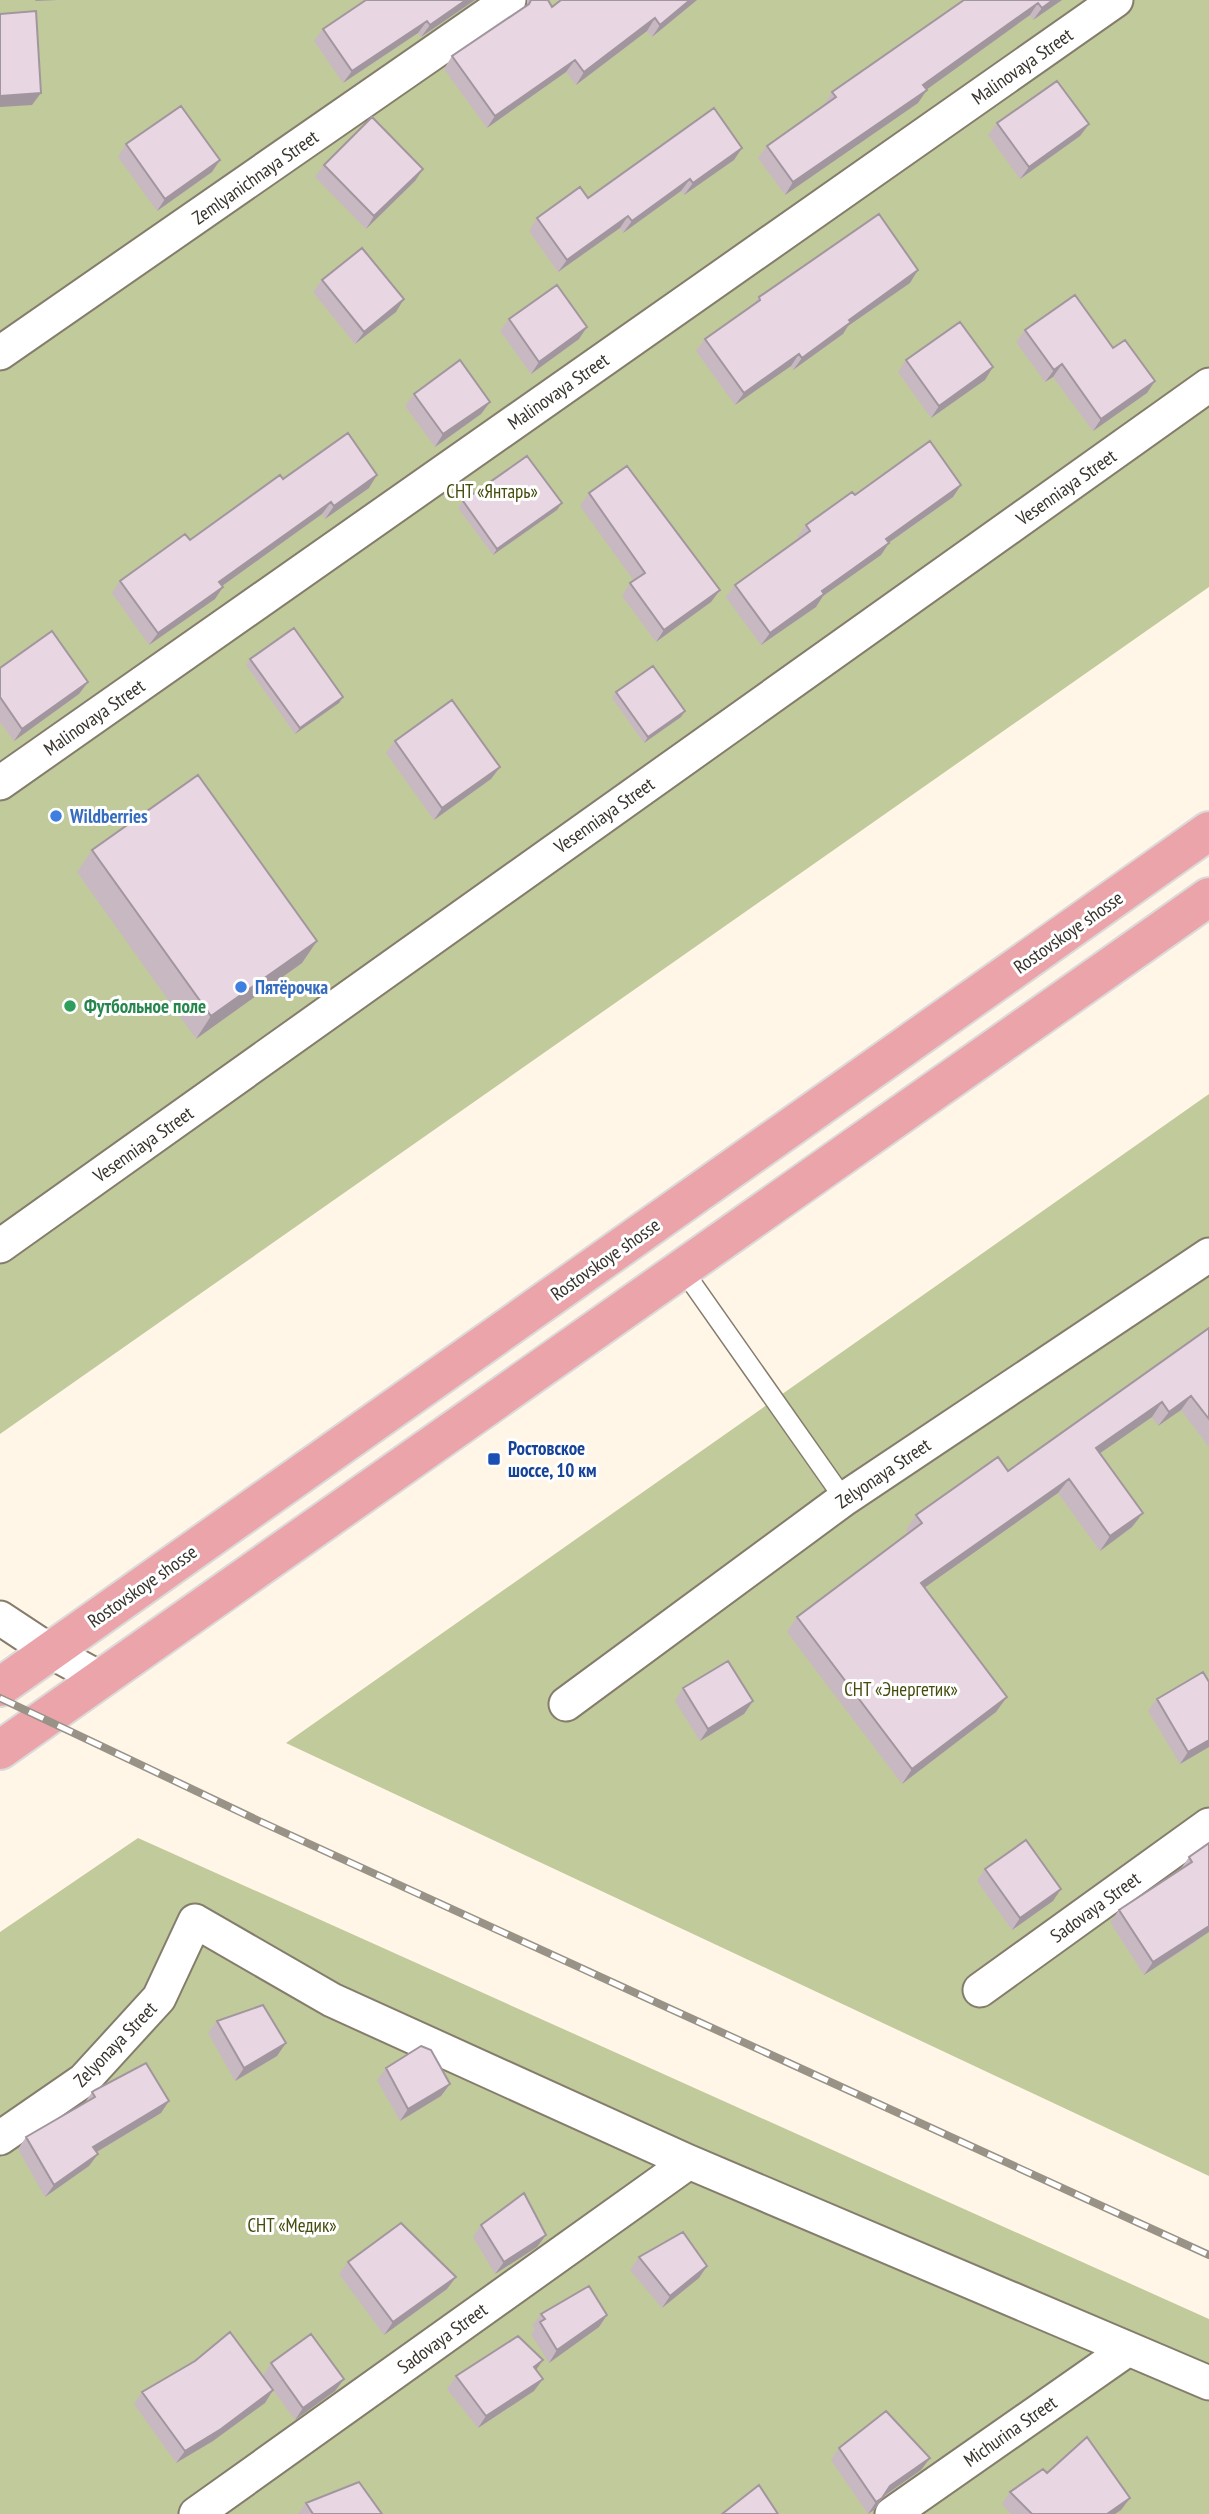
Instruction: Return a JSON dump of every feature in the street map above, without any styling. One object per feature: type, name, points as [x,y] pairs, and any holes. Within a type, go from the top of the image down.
[{"type":"highway","name":"Rostovskoye shosse","points":[[0,1687],[1209,831]]},
{"type":"highway","points":[[0,1750],[1209,897]]},
{"type":"street","name":"Zemlyanichnaya Street","points":[[0,353],[509,0]]},
{"type":"street","name":"Malinovaya Street","points":[[0,783],[1116,0]]},
{"type":"street","name":"Vesenniaya Street","points":[[0,1246],[1209,385]]},
{"type":"street","name":"Zelyonaya Street","points":[[566,1704],[844,1499],[1209,1255]]},
{"type":"street","points":[[0,1618],[50,1651],[101,1679]]},
{"type":"street","name":"Sadovaya Street","points":[[980,1990],[1209,1825]]},
{"type":"street","name":"Zelyonaya Street","points":[[0,2138],[84,2080],[159,1998],[195,1921],[332,2000],[689,2162]]},
{"type":"street","points":[[689,2162],[1209,2383]]},
{"type":"street","name":"Sadovaya Street","points":[[196,2514],[689,2162]]},
{"type":"street","name":"Michurina Street","points":[[892,2514],[1128,2348]]},
{"type":"lane","points":[[683,1270],[844,1499]]},
{"type":"green space","name":"СНТ «Янтарь»","points":[[0,0],[1209,0],[1209,587],[0,1434]]},
{"type":"green space","name":"СНТ «Энергетик»","points":[[1209,1094],[1209,2176],[286,1743]]},
{"type":"green space","name":"СНТ «Медик»","points":[[138,1838],[1209,2319],[1209,2514],[0,2514],[0,1932]]},
{"type":"building","points":[[366,0],[466,0],[430,25],[427,21],[352,71],[323,29]]},
{"type":"building","points":[[531,0],[548,0],[552,7],[561,0],[690,0],[660,25],[655,18],[584,72],[575,60],[495,116],[452,56],[529,4]]},
{"type":"building","points":[[964,0],[1053,0],[1042,8],[1038,3],[923,85],[927,90],[793,182],[767,146],[836,97],[832,92]]},
{"type":"building","points":[[36,11],[41,93],[0,96],[0,14]]},
{"type":"building","points":[[1057,81],[1089,124],[1029,167],[997,123]]},
{"type":"building","points":[[181,106],[220,160],[165,199],[126,144]]},
{"type":"building","points":[[714,108],[742,148],[693,183],[690,179],[632,221],[628,216],[567,260],[537,218],[580,187],[588,198]]},
{"type":"building","points":[[372,117],[423,169],[374,216],[324,165]]},
{"type":"building","points":[[879,214],[918,270],[802,358],[799,354],[744,393],[705,339],[760,300],[759,297]]},
{"type":"building","points":[[362,248],[404,299],[364,332],[322,280]]},
{"type":"building","points":[[557,285],[587,327],[539,362],[509,319]]},
{"type":"building","points":[[1075,295],[1113,348],[1125,340],[1155,381],[1101,419],[1062,364],[1054,370],[1025,330]]},
{"type":"building","points":[[960,322],[993,367],[939,406],[906,360]]},
{"type":"building","points":[[460,360],[490,402],[443,434],[414,394]]},
{"type":"building","points":[[348,433],[377,475],[334,506],[331,502],[219,582],[223,587],[158,633],[120,581],[185,534],[190,540],[280,475],[283,479]]},
{"type":"building","points":[[930,441],[961,485],[886,539],[889,543],[822,591],[824,594],[770,633],[735,585],[810,531],[806,525],[852,492],[855,495]]},
{"type":"building","points":[[527,456],[562,503],[497,549],[463,501]]},
{"type":"building","points":[[627,466],[720,590],[664,630],[630,583],[645,573],[589,493]]},
{"type":"building","points":[[294,628],[343,697],[300,728],[250,659]]},
{"type":"building","points":[[52,631],[88,682],[22,729],[0,697],[0,668]]},
{"type":"building","points":[[653,666],[685,711],[648,737],[616,692]]},
{"type":"building","points":[[452,700],[500,767],[442,808],[395,741]]},
{"type":"building","points":[[198,775],[317,941],[211,1016],[92,850]]},
{"type":"building","points":[[1209,1328],[1209,1419],[1191,1396],[1169,1412],[1162,1402],[1096,1448],[1143,1513],[1110,1536],[1069,1479],[921,1583],[1007,1697],[912,1769],[797,1617],[922,1523],[916,1515],[998,1457],[1008,1471]]},
{"type":"building","points":[[728,1661],[753,1701],[708,1729],[683,1688]]},
{"type":"building","points":[[1203,1672],[1209,1682],[1209,1740],[1188,1752],[1157,1699]]},
{"type":"building","points":[[1026,1840],[1061,1889],[1020,1918],[985,1869]]},
{"type":"building","points":[[1209,1843],[1209,1926],[1153,1962],[1119,1910],[1192,1862],[1189,1857]]},
{"type":"building","points":[[263,2005],[286,2043],[244,2068],[217,2021]]},
{"type":"building","points":[[421,2046],[431,2050],[450,2084],[408,2109],[386,2068]]},
{"type":"building","points":[[146,2063],[169,2101],[93,2147],[98,2154],[54,2185],[26,2137],[95,2097],[92,2092],[95,2090]]},
{"type":"building","points":[[524,2193],[546,2235],[504,2262],[481,2225]]},
{"type":"building","points":[[401,2223],[456,2277],[393,2322],[348,2262]]},
{"type":"building","points":[[683,2232],[707,2266],[670,2296],[639,2257]]},
{"type":"building","points":[[589,2286],[607,2315],[557,2350],[540,2322],[545,2319],[541,2314]]},
{"type":"building","points":[[230,2332],[273,2390],[221,2429],[185,2451],[142,2392],[195,2361]]},
{"type":"building","points":[[311,2334],[344,2379],[303,2408],[271,2363]]},
{"type":"building","points":[[518,2336],[543,2360],[534,2367],[543,2379],[486,2416],[456,2376]]},
{"type":"building","points":[[886,2411],[930,2458],[890,2486],[876,2502],[839,2448]]},
{"type":"building","points":[[1087,2437],[1130,2498],[1107,2514],[1032,2514],[1010,2492],[1043,2469],[1047,2473]]},
{"type":"building","points":[[359,2482],[382,2514],[313,2514],[306,2503]]},
{"type":"building","points":[[759,2485],[778,2514],[722,2514]]},
{"type":"railway","points":[[0,1698],[257,1820],[1209,2255]]},
{"type":"place","name":"Wildberries","points":[[56,816]]},
{"type":"place","name":"Пятёрочка","points":[[241,987]]},
{"type":"place","name":"Футбольное поле","points":[[70,1006]]},
{"type":"place","name":"Ростовское шоссе, 10 км","points":[[494,1459]]}]
